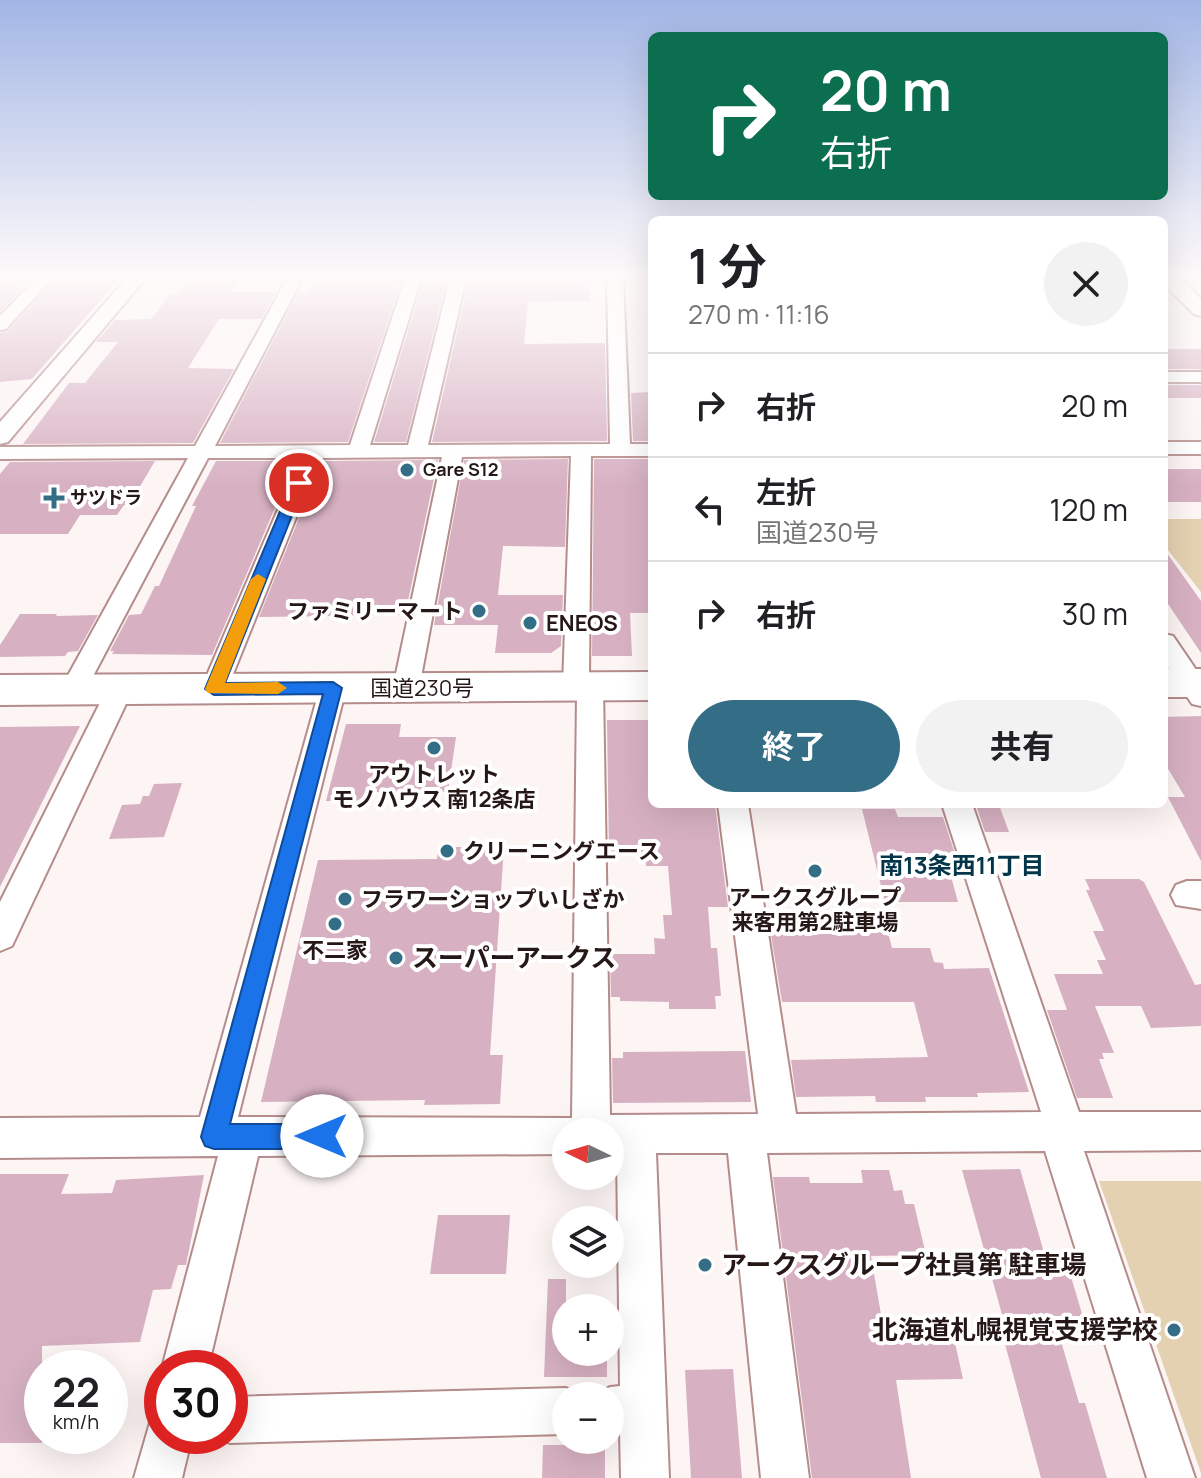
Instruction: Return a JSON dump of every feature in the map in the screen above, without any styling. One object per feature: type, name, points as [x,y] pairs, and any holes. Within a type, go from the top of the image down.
[{"type":"highway","name":"国道230号","points":[[0,690],[648,686]]},
{"type":"street","points":[[0,437],[77,348]]},
{"type":"street","points":[[73,690],[258,348]]},
{"type":"street","points":[[358,452],[391,348]]},
{"type":"street","points":[[417,451],[442,348]]},
{"type":"street","points":[[617,348],[620,450]]},
{"type":"street","points":[[1168,377],[1201,377]]},
{"type":"street","points":[[1168,448],[1201,448]]},
{"type":"street","points":[[0,453],[648,450]]},
{"type":"street","points":[[406,688],[453,451]]},
{"type":"street","points":[[581,451],[591,1118]]},
{"type":"street","points":[[214,689],[312,452]]},
{"type":"street","points":[[1168,649],[1189,686]]},
{"type":"street","points":[[188,1350],[228,1137],[333,688]]},
{"type":"street","points":[[0,936],[120,689]]},
{"type":"street","points":[[733,808],[762,1133],[785,1478]]},
{"type":"street","points":[[958,808],[1171,1478]]},
{"type":"street","points":[[624,1134],[1201,1131]]},
{"type":"street","points":[[0,1138],[552,1135]]},
{"type":"street","points":[[624,1190],[627,1410],[645,1478]]},
{"type":"street","points":[[248,1420],[552,1411]]},
{"type":"street","points":[[158,1478],[164,1454]]},
{"type":"shaded area","points":[[1168,519],[1201,519],[1201,592],[1168,550]]},
{"type":"shaded area","name":"北海道札幌視覚支援学校","points":[[1099,1181],[1201,1181],[1201,1473]]},
{"type":"building","points":[[0,348],[59,348],[32,379],[0,382]]},
{"type":"building","points":[[113,348],[201,348],[188,368],[234,369],[193,443],[23,444],[69,383],[85,383]]},
{"type":"building","points":[[269,348],[379,348],[348,442],[220,443]]},
{"type":"building","points":[[403,348],[430,348],[406,442],[374,442]]},
{"type":"building","points":[[453,348],[605,348],[607,441],[432,442]]},
{"type":"building","points":[[1168,349],[1201,349],[1201,369],[1168,369]]},
{"type":"building","points":[[1168,385],[1201,385],[1201,398],[1168,398]]},
{"type":"building","points":[[648,392],[648,441],[633,441],[631,393]]},
{"type":"building","points":[[568,459],[565,547],[503,546],[498,595],[563,595],[561,646],[551,653],[495,653],[498,625],[434,625],[464,460]]},
{"type":"building","points":[[594,459],[648,459],[648,613],[630,613],[632,656],[592,656]]},
{"type":"building","points":[[438,460],[405,615],[259,617],[322,461]]},
{"type":"building","points":[[155,461],[129,505],[124,505],[117,515],[80,515],[68,534],[0,534],[0,474],[10,462]]},
{"type":"building","points":[[216,461],[295,461],[212,655],[112,654],[114,651],[110,651],[129,615],[141,614],[155,586],[159,586],[196,506],[192,506]]},
{"type":"building","points":[[1168,469],[1201,469],[1201,502],[1168,502]]},
{"type":"building","points":[[1168,555],[1201,601],[1201,653],[1168,604]]},
{"type":"building","points":[[20,614],[98,615],[78,651],[68,652],[65,656],[0,657],[0,645]]},
{"type":"building","points":[[1201,716],[1201,861],[1168,797],[1185,797],[1168,769],[1168,717]]},
{"type":"building","points":[[607,720],[648,720],[648,808],[716,808],[728,907],[708,907],[711,948],[717,948],[721,996],[715,996],[716,1009],[669,1009],[669,1002],[620,1001],[620,997],[611,997],[610,954],[655,954],[654,938],[665,939],[663,915],[672,915],[668,866],[646,866],[646,854],[609,855]]},
{"type":"building","points":[[346,724],[401,724],[399,737],[456,737],[448,792],[368,792],[366,801],[326,801]]},
{"type":"building","points":[[80,726],[0,887],[0,727]]},
{"type":"building","points":[[182,783],[164,837],[109,839],[122,805],[140,804],[143,796],[149,796],[154,784]]},
{"type":"building","points":[[977,808],[1000,808],[1009,832],[985,832]]},
{"type":"building","points":[[862,809],[895,809],[898,817],[943,817],[960,869],[949,869],[958,902],[885,902]]},
{"type":"building","name":"スーパーアークス","points":[[439,847],[504,847],[490,1055],[503,1055],[500,1104],[424,1105],[425,1100],[261,1102],[318,860],[437,859]]},
{"type":"building","points":[[1085,879],[1139,879],[1144,882],[1195,985],[1201,984],[1201,1026],[1151,1028],[1141,1006],[1095,1006],[1114,1053],[1102,1053],[1104,1059],[1099,1059],[1113,1098],[1077,1098],[1047,1010],[1067,1010],[1054,974],[1103,974],[1097,960],[1106,960],[1093,931],[1104,931],[1086,890],[1090,890]]},
{"type":"building","points":[[885,921],[892,948],[930,948],[934,962],[943,963],[944,969],[989,968],[1029,1092],[977,1093],[978,1097],[925,1097],[926,1102],[876,1102],[875,1096],[796,1097],[791,1060],[928,1057],[914,1002],[782,1002],[769,923]]},
{"type":"building","points":[[745,1051],[751,1102],[613,1103],[612,1058],[623,1058],[623,1052]]},
{"type":"building","points":[[1020,1169],[1049,1270],[1069,1270],[1083,1317],[1054,1317],[1079,1403],[1085,1403],[1107,1478],[1041,1478],[1001,1329],[1006,1329],[962,1170]]},
{"type":"building","points":[[861,1170],[889,1170],[894,1191],[902,1190],[905,1204],[914,1204],[926,1255],[871,1256],[883,1326],[929,1325],[927,1317],[949,1316],[963,1379],[896,1380],[911,1478],[812,1478],[773,1177],[809,1177],[810,1183],[863,1183]]},
{"type":"building","points":[[0,1174],[69,1174],[61,1194],[112,1193],[116,1180],[204,1175],[186,1265],[178,1265],[171,1289],[153,1290],[140,1342],[42,1346],[42,1350],[24,1350],[24,1443],[0,1443]]},
{"type":"building","points":[[438,1215],[510,1215],[506,1274],[430,1274]]},
{"type":"building","points":[[548,1279],[566,1279],[566,1294],[552,1294],[552,1366],[607,1366],[607,1377],[544,1377]]},
{"type":"building","points":[[733,1369],[742,1478],[691,1478],[685,1370]]},
{"type":"building","points":[[543,1445],[552,1445],[552,1454],[605,1454],[605,1478],[542,1478]]},
{"type":"slow traffic","points":[[258,579],[214,689],[278,688]]},
{"type":"place","name":"Gare S12","points":[[407,470]]},
{"type":"place","name":"サツドラ","points":[[54,498]]},
{"type":"place","name":"ファミリーマート","points":[[479,611]]},
{"type":"place","name":"ENEOS","points":[[530,623]]},
{"type":"place","name":"アウトレット モノハウス 南12条店","points":[[434,748]]},
{"type":"place","name":"クリーニングエース","points":[[447,851]]},
{"type":"place","name":"アークスグループ 来客用第2駐車場","points":[[815,871]]},
{"type":"place","name":"フラワーショップいしざか","points":[[345,899]]},
{"type":"place","name":"不二家","points":[[335,924]]},
{"type":"place","name":"スーパーアークス","points":[[396,958]]},
{"type":"place","name":"アークスグループ社員第 駐車場","points":[[705,1265]]},
{"type":"place","name":"北海道札幌視覚支援学校","points":[[1174,1330]]},
{"type":"district","name":"南13条西11丁目","points":[[962,866]]},
{"type":"route","points":[[299,483],[214,689],[333,688],[214,1137],[322,1136]]}]
